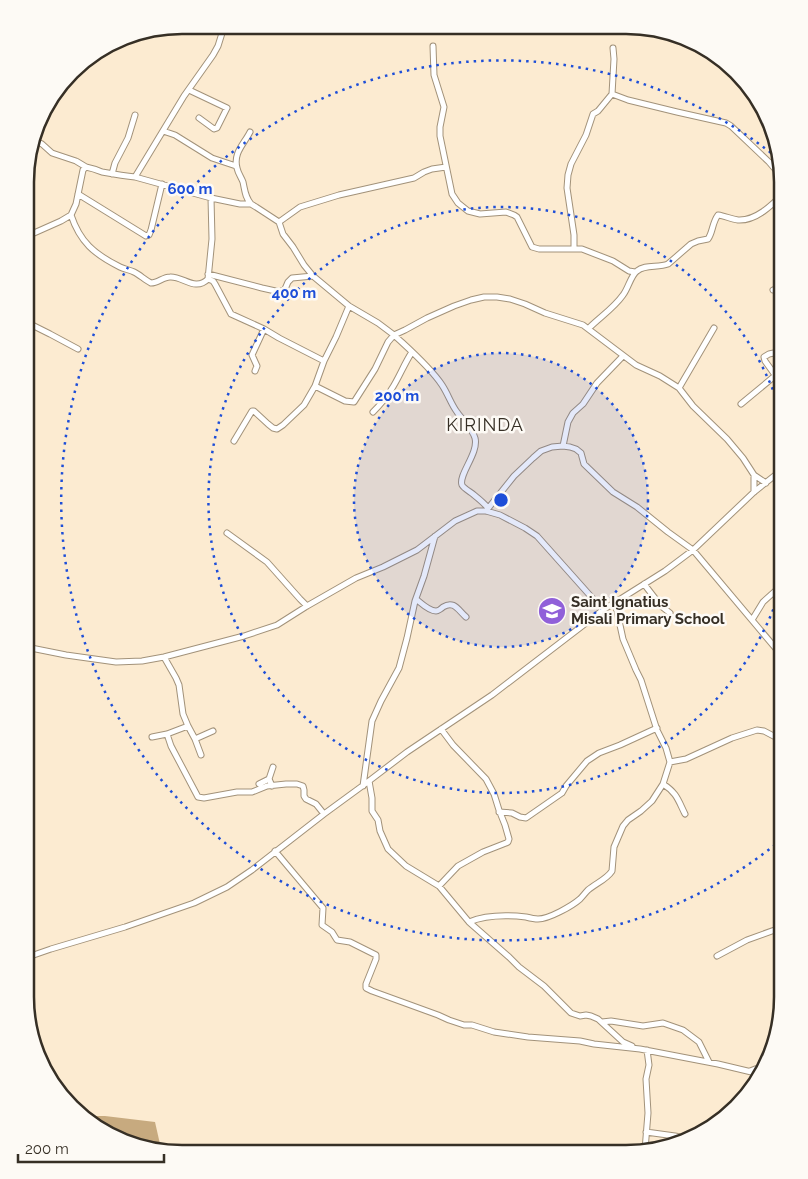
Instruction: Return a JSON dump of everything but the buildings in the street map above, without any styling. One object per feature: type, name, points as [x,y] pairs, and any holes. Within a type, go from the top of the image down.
[{"type":"street","points":[[136,177],[163,130],[213,55],[218,46],[221,34]]},
{"type":"street","points":[[432,46],[434,75],[444,104],[440,132],[452,194],[458,203],[468,211],[480,214],[509,212],[517,217],[532,247],[539,249],[582,249],[632,272],[643,268],[668,264],[691,244],[708,240],[714,220],[718,215],[740,220],[763,211],[774,202]]},
{"type":"street","points":[[574,249],[574,235],[566,188],[568,175],[593,114],[598,111],[612,94],[613,48]]},
{"type":"street","points":[[189,90],[228,108],[217,128],[214,129],[199,118]]},
{"type":"street","points":[[612,94],[628,100],[726,123],[773,167]]},
{"type":"street","points":[[112,174],[115,163],[128,138],[135,115]]},
{"type":"street","points":[[163,130],[175,135],[212,158],[236,166]]},
{"type":"street","points":[[250,132],[236,157],[236,166],[243,183],[246,198],[251,204],[279,222],[283,234],[313,276],[349,306],[394,334],[442,385],[457,413],[471,430],[476,443],[462,478],[464,487],[487,509],[537,536],[603,610]]},
{"type":"street","points":[[39,143],[52,153],[76,161],[94,170],[120,176],[136,177],[212,198],[240,204],[251,204]]},
{"type":"street","points":[[34,232],[71,215],[76,204],[83,170],[86,167]]},
{"type":"street","points":[[279,222],[300,207],[339,194],[414,178],[432,169],[446,168]]},
{"type":"street","points":[[78,194],[146,236],[150,235],[162,184]]},
{"type":"street","points":[[71,215],[76,229],[86,244],[99,255],[120,267],[136,273],[148,282],[154,283],[172,276],[196,284],[204,282],[208,276],[212,239],[212,198]]},
{"type":"street","points":[[589,328],[616,304],[625,293],[632,279],[632,272]]},
{"type":"street","points":[[208,276],[280,292],[284,290],[292,278],[313,276]]},
{"type":"street","points":[[208,276],[215,284],[232,314],[324,361]]},
{"type":"street","points":[[315,386],[345,401],[354,402],[394,334],[454,306],[478,299],[497,297],[525,304],[589,328],[636,364],[666,379],[679,388],[727,439],[754,475],[766,483]]},
{"type":"street","points":[[234,441],[253,411],[273,428],[277,428],[283,425],[304,405],[315,386],[349,306]]},
{"type":"street","points":[[34,326],[78,350]]},
{"type":"street","points":[[679,388],[714,328]]},
{"type":"street","points":[[254,370],[257,366],[252,355],[264,329]]},
{"type":"street","points":[[373,412],[391,391],[412,352]]},
{"type":"street","points":[[774,353],[764,357],[774,372]]},
{"type":"street","points":[[563,446],[568,422],[573,413],[583,404],[597,383],[624,356]]},
{"type":"street","points":[[741,404],[774,377]]},
{"type":"street","points":[[34,648],[66,655],[116,662],[142,661],[164,657],[270,628],[356,578],[417,550],[455,521],[477,511],[487,509],[500,492],[541,451],[563,446],[570,446],[581,453],[584,464],[613,492],[637,507],[693,550],[774,646]]},
{"type":"street","points":[[754,475],[754,492]]},
{"type":"street","points":[[34,955],[194,903],[227,887],[407,752],[492,695],[518,673],[603,610],[665,571],[693,550],[754,492],[774,478]]},
{"type":"street","points":[[228,533],[267,562],[307,606]]},
{"type":"street","points":[[363,786],[372,721],[381,700],[399,668],[416,599],[435,535]]},
{"type":"street","points":[[644,584],[658,603],[670,613]]},
{"type":"street","points":[[752,620],[763,602],[774,592]]},
{"type":"street","points":[[416,599],[434,611],[450,604],[466,617]]},
{"type":"street","points":[[469,922],[494,916],[544,918],[572,904],[593,885],[604,880],[610,874],[612,871],[614,847],[623,826],[652,800],[663,784],[670,762],[643,686],[623,639],[616,602]]},
{"type":"street","points":[[164,657],[176,678],[184,714],[201,755]]},
{"type":"street","points":[[152,737],[167,734],[188,726]]},
{"type":"street","points":[[499,812],[512,813],[526,818],[562,792],[587,761],[599,753],[657,728]]},
{"type":"street","points":[[195,738],[213,730]]},
{"type":"street","points":[[439,886],[458,866],[483,852],[508,842],[509,839],[494,794],[486,780],[441,730]]},
{"type":"street","points":[[670,762],[686,759],[732,738],[757,730],[764,731],[774,737]]},
{"type":"street","points":[[167,734],[171,746],[198,797],[204,798],[237,792],[252,792],[267,786],[297,784],[302,786],[306,800],[316,804],[324,814]]},
{"type":"street","points":[[272,786],[269,779],[273,767]]},
{"type":"street","points":[[259,784],[269,779]]},
{"type":"street","points":[[369,781],[372,811],[378,820],[380,831],[388,849],[406,866],[439,886],[469,922],[519,967],[544,986],[571,1013],[598,1019],[623,1042],[640,1049]]},
{"type":"street","points":[[663,784],[672,789],[685,814]]},
{"type":"street","points":[[275,851],[322,908],[322,926],[332,932],[337,940],[350,942],[376,955],[366,984],[366,988],[372,992],[464,1025],[472,1025],[494,1032],[647,1050],[753,1072]]},
{"type":"street","points":[[717,956],[747,940],[774,930]]},
{"type":"street","points":[[602,1022],[611,1021],[643,1026],[663,1024],[683,1030],[700,1042],[709,1062]]},
{"type":"street","points":[[645,1144],[648,1100],[646,1079],[649,1065],[647,1050]]},
{"type":"street","points":[[750,1071],[755,1069]]},
{"type":"street","points":[[646,1132],[676,1136]]},
{"type":"shaded area","points":[[94,1116],[105,1116],[155,1122],[160,1143],[125,1134]]},
{"type":"place","name":"Saint Ignatius Misali Primary School","points":[[552,611]]},
{"type":"district","name":"KIRINDA","points":[[485,424]]}]
